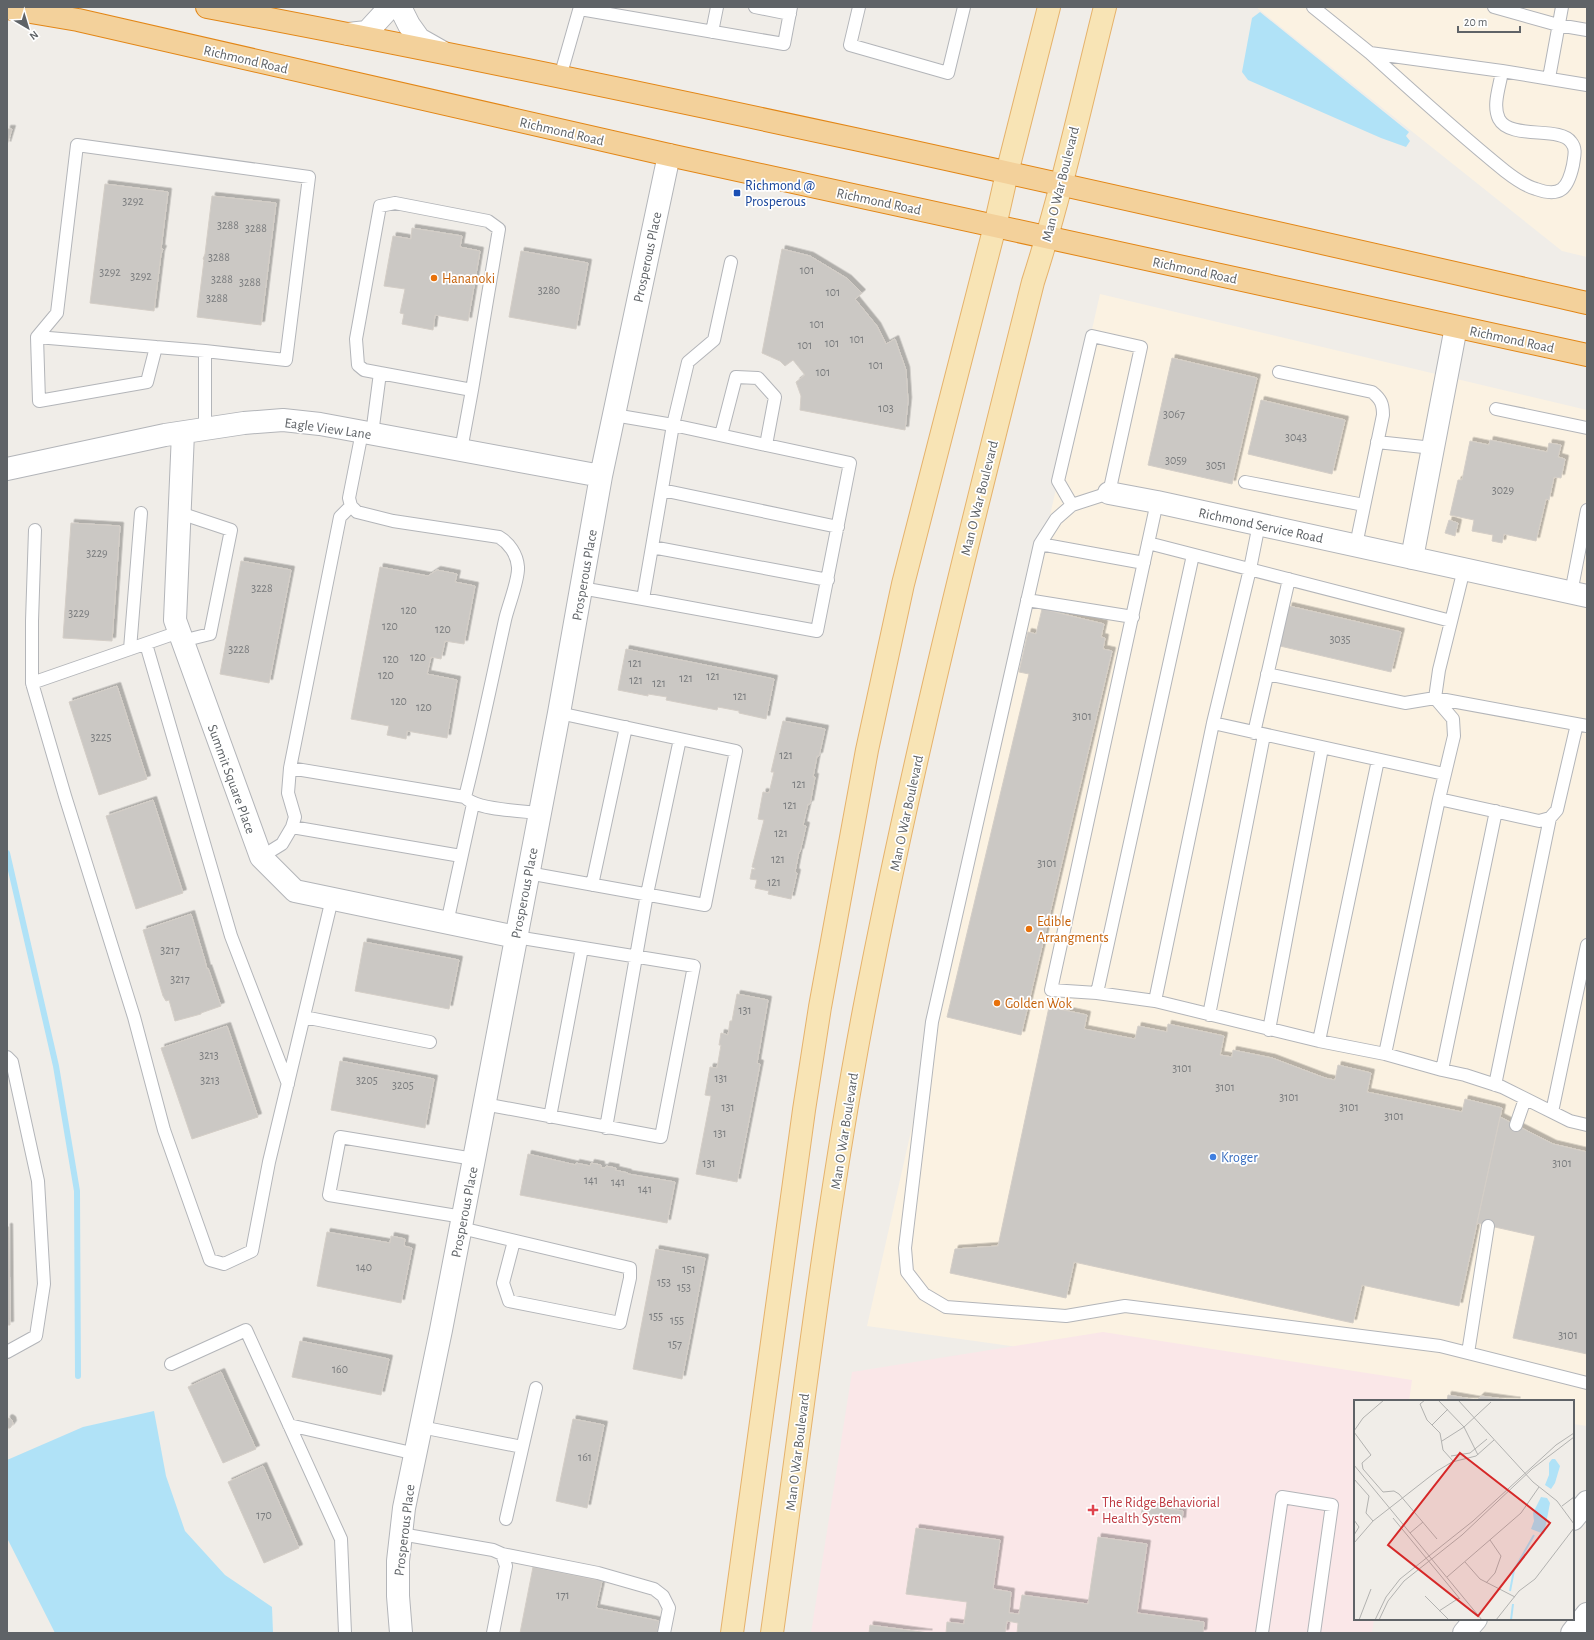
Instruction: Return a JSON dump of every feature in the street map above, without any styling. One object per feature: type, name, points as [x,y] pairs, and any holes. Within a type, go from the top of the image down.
[{"type":"highway","points":[[207,7],[442,52],[687,103],[1061,185],[1587,304]]},
{"type":"highway","name":"Richmond Road","points":[[7,8],[78,20],[669,156],[1587,355]]},
{"type":"main road","points":[[732,1633],[805,1102],[820,1007],[867,750],[903,584],[995,226],[1049,7]]},
{"type":"main road","name":"Man O War Boulevard","points":[[772,1633],[829,1221],[864,1009],[935,677],[1033,282],[1047,238],[1061,185],[1105,7]]},
{"type":"street","points":[[348,34],[367,32],[390,7]]},
{"type":"street","points":[[400,7],[409,25],[419,39],[442,52]]},
{"type":"street","name":"Prosperous Place","points":[[401,1633],[398,1596],[398,1561],[404,1508],[462,1223],[559,713],[601,476],[669,156]]},
{"type":"street","points":[[1412,558],[1456,327]]},
{"type":"street","name":"Eagle View Lane","points":[[7,469],[205,429],[244,423],[283,420],[367,433],[601,476]]},
{"type":"street","name":"Summit Square Place","points":[[183,433],[175,620],[261,857],[295,891],[516,937]]},
{"type":"street","name":"Richmond Service Road","points":[[1109,493],[1157,502],[1579,594]]},
{"type":"street","points":[[1574,1518],[1587,1502]]},
{"type":"street","points":[[1572,1633],[1587,1614]]},
{"type":"street","points":[[1464,1633],[1475,1620]]},
{"type":"lane","points":[[712,32],[717,7]]},
{"type":"lane","points":[[560,77],[580,8],[784,44],[790,10],[755,7]]},
{"type":"lane","points":[[859,7],[850,45],[948,73],[964,7]]},
{"type":"lane","points":[[1313,7],[1370,53],[1459,133],[1513,178],[1535,189],[1549,193],[1558,191],[1567,185],[1571,174],[1575,151],[1571,141],[1563,136],[1516,130],[1504,125],[1499,118],[1495,107],[1502,71]]},
{"type":"lane","points":[[1494,7],[1558,25],[1587,30]]},
{"type":"lane","points":[[1549,78],[1562,7]]},
{"type":"lane","points":[[1370,53],[1502,71],[1587,85]]},
{"type":"lane","points":[[37,337],[205,351],[286,360],[309,177],[77,145],[57,313],[37,337],[39,401],[147,382],[156,347]]},
{"type":"lane","points":[[461,450],[472,390],[499,228],[488,221],[395,203],[380,206],[356,339],[358,365],[364,370],[472,390]]},
{"type":"lane","points":[[643,599],[673,425],[688,362],[714,340],[731,262]]},
{"type":"lane","points":[[1072,505],[1058,481],[1092,336],[1141,347],[1109,493],[1072,505],[1056,519],[1040,544],[932,1022],[905,1248],[907,1272],[924,1294],[946,1307],[1066,1316],[1125,1306],[1440,1346],[1587,1383]]},
{"type":"lane","points":[[205,351],[205,429]]},
{"type":"lane","points":[[1279,372],[1372,392],[1380,398],[1383,406],[1383,416],[1356,545]]},
{"type":"lane","points":[[380,373],[367,433],[349,498],[351,506],[357,512],[393,521],[500,537],[510,546],[515,555],[518,567],[517,576],[505,617],[478,743],[462,856],[447,922]]},
{"type":"lane","points":[[721,435],[736,377],[758,378],[774,397],[766,445]]},
{"type":"lane","points":[[1496,408],[1587,428]]},
{"type":"lane","points":[[581,588],[817,632],[828,580],[850,463],[673,425],[614,415]]},
{"type":"lane","points":[[1377,442],[1433,448]]},
{"type":"lane","points":[[1245,482],[1364,505]]},
{"type":"lane","points":[[662,490],[838,527]]},
{"type":"lane","points":[[1157,502],[1051,990],[1097,993],[1155,1001],[1268,1030],[1386,1054],[1465,1075],[1495,1085],[1525,1098],[1570,1121],[1587,1125]]},
{"type":"lane","points":[[261,857],[282,844],[292,828],[295,817],[288,793],[290,768],[340,517],[351,506]]},
{"type":"lane","points":[[1579,594],[1587,510]]},
{"type":"lane","points":[[130,649],[142,512]]},
{"type":"lane","points":[[32,683],[146,644],[181,637],[210,634],[231,530],[180,514]]},
{"type":"lane","points":[[1155,1001],[1212,724],[1250,569],[1258,524]]},
{"type":"lane","points":[[35,530],[32,621],[32,683],[67,804],[134,1017],[164,1130],[210,1260],[224,1264],[252,1251],[269,1162],[332,899]]},
{"type":"lane","points":[[1148,543],[1451,621]]},
{"type":"lane","points":[[1040,544],[1144,563]]},
{"type":"lane","points":[[652,547],[828,580]]},
{"type":"lane","points":[[1097,993],[1193,555]]},
{"type":"lane","points":[[1386,1054],[1444,774],[1454,736],[1453,719],[1435,698],[1439,670],[1464,569]]},
{"type":"lane","points":[[1210,1015],[1259,734],[1267,674],[1288,579]]},
{"type":"lane","points":[[1027,600],[1133,617]]},
{"type":"lane","points":[[146,644],[231,936],[288,1084]]},
{"type":"lane","points":[[1267,674],[1405,703],[1435,698],[1582,725],[1557,810],[1550,818],[1495,1085]]},
{"type":"lane","points":[[528,873],[706,905],[736,751],[559,713]]},
{"type":"lane","points":[[1212,724],[1444,774]]},
{"type":"lane","points":[[592,885],[626,727]]},
{"type":"lane","points":[[606,1128],[647,894],[680,739]]},
{"type":"lane","points":[[1268,1030],[1322,748]]},
{"type":"lane","points":[[1319,1041],[1378,760]]},
{"type":"lane","points":[[290,768],[540,813]]},
{"type":"lane","points":[[1439,799],[1539,821],[1550,818]]},
{"type":"lane","points":[[1442,1070],[1496,811]]},
{"type":"lane","points":[[292,828],[462,856]]},
{"type":"lane","points":[[484,1104],[606,1128],[661,1137],[694,966],[516,937]]},
{"type":"lane","points":[[1552,1112],[1587,945]]},
{"type":"lane","points":[[550,1116],[582,948]]},
{"type":"lane","points":[[304,1017],[430,1042]]},
{"type":"lane","points":[[7,1057],[12,1062],[38,1181],[44,1284],[36,1336],[7,1352]]},
{"type":"lane","points":[[1516,1125],[1525,1098]]},
{"type":"lane","points":[[474,1159],[340,1137],[329,1195],[462,1223],[514,1241],[630,1268],[630,1278],[620,1323],[509,1301],[503,1283],[514,1241]]},
{"type":"lane","points":[[1468,1353],[1488,1226]]},
{"type":"lane","points":[[171,1364],[246,1330],[341,1539],[345,1633]]},
{"type":"lane","points":[[506,1518],[536,1388]]},
{"type":"lane","points":[[289,1425],[416,1454]]},
{"type":"lane","points":[[421,1427],[522,1448]]},
{"type":"lane","points":[[1262,1633],[1282,1497],[1332,1505],[1314,1633]]},
{"type":"lane","points":[[401,1534],[493,1550],[502,1554],[598,1573],[654,1589],[663,1596],[669,1608],[664,1633]]},
{"type":"lane","points":[[493,1633],[506,1566],[502,1554]]},
{"type":"shaded area","points":[[1256,7],[1587,7],[1587,257],[1562,251]]},
{"type":"shaded area","points":[[1100,294],[1587,410],[1587,1426],[1574,1424],[1574,1400],[1400,1400],[867,1326]]},
{"type":"shaded area","name":"The Ridge Behaviorial Health System","points":[[1103,1332],[1412,1380],[1409,1400],[1354,1400],[1354,1620],[1374,1620],[1372,1633],[811,1633],[852,1372]]},
{"type":"water","points":[[1260,12],[1409,132],[1406,136],[1410,141],[1406,147],[1381,138],[1248,80],[1242,72],[1252,18]]},
{"type":"water","points":[[154,1411],[166,1476],[185,1531],[225,1575],[272,1607],[273,1633],[55,1633],[7,1538],[7,1460],[83,1427]]},
{"type":"building","points":[[7,129],[12,129],[7,145]]},
{"type":"building","points":[[105,184],[168,192],[161,249],[163,249],[161,254],[154,311],[90,303]]},
{"type":"building","points":[[212,196],[276,203],[261,325],[197,317]]},
{"type":"building","points":[[412,228],[462,236],[460,247],[480,251],[468,321],[435,315],[433,330],[402,324],[404,314],[400,313],[405,289],[384,286],[393,236],[411,239]]},
{"type":"building","points":[[782,249],[810,256],[848,279],[862,293],[855,299],[877,326],[886,344],[895,339],[906,370],[908,401],[905,430],[800,410],[801,396],[796,382],[805,375],[793,360],[785,366],[780,361],[762,353]]},
{"type":"building","points":[[521,251],[588,263],[576,329],[509,317]]},
{"type":"building","points":[[1172,358],[1257,378],[1232,484],[1148,465]]},
{"type":"building","points":[[1261,400],[1345,420],[1332,474],[1248,454]]},
{"type":"building","points":[[1490,440],[1547,452],[1549,443],[1561,445],[1558,457],[1565,459],[1561,478],[1554,477],[1549,500],[1546,499],[1536,541],[1504,534],[1502,543],[1492,541],[1493,535],[1472,531],[1474,520],[1450,515],[1458,480],[1462,480],[1470,441],[1489,445]]},
{"type":"building","points":[[1449,520],[1458,523],[1455,536],[1445,533]]},
{"type":"building","points":[[71,523],[120,526],[112,641],[63,638]]},
{"type":"building","points":[[241,561],[291,570],[269,683],[220,674]]},
{"type":"building","points":[[380,567],[428,576],[437,570],[457,574],[455,582],[475,586],[464,644],[445,641],[441,659],[431,657],[427,674],[457,680],[447,738],[407,731],[406,739],[387,735],[389,726],[351,719]]},
{"type":"building","points":[[1289,606],[1401,632],[1391,672],[1280,646]]},
{"type":"building","points":[[1042,609],[1104,624],[1101,637],[1105,638],[1103,649],[1112,651],[1021,1035],[947,1017],[1029,674],[1019,672],[1028,632],[1036,634]]},
{"type":"building","points":[[626,649],[774,679],[766,719],[739,713],[739,711],[718,707],[717,710],[666,700],[667,697],[648,694],[648,696],[618,690]]},
{"type":"building","points":[[117,686],[147,779],[99,795],[69,702]]},
{"type":"building","points":[[783,721],[825,729],[819,756],[817,756],[810,804],[808,804],[803,825],[806,826],[799,852],[795,872],[797,873],[791,899],[768,894],[769,891],[755,888],[757,880],[750,879],[752,869],[755,870],[755,868],[752,867],[764,820],[758,819],[763,792],[769,793],[774,772],[771,772]]},
{"type":"building","points":[[153,800],[183,893],[136,909],[106,816]]},
{"type":"building","points":[[191,914],[207,969],[208,968],[221,1006],[201,1014],[175,1021],[169,1000],[166,1001],[163,996],[143,930]]},
{"type":"building","points":[[364,942],[459,960],[449,1009],[355,991]]},
{"type":"building","points":[[737,994],[768,1000],[757,1063],[760,1064],[737,1182],[696,1174],[711,1096],[705,1095],[710,1067],[717,1068],[721,1045],[719,1045],[721,1033],[728,1035]]},
{"type":"building","points":[[1049,1007],[1087,1015],[1084,1029],[1135,1039],[1138,1026],[1167,1032],[1168,1024],[1224,1036],[1220,1055],[1232,1057],[1233,1050],[1272,1058],[1325,1078],[1335,1080],[1338,1065],[1371,1073],[1367,1092],[1462,1112],[1465,1099],[1502,1108],[1459,1306],[1362,1285],[1353,1323],[1074,1262],[1066,1298],[950,1273],[955,1249],[998,1246]]},
{"type":"building","points":[[227,1026],[258,1117],[192,1139],[161,1048]]},
{"type":"building","points":[[340,1061],[434,1079],[425,1128],[331,1110]]},
{"type":"building","points":[[1500,1117],[1553,1144],[1587,1152],[1587,1354],[1513,1338],[1535,1236],[1477,1223]]},
{"type":"building","points":[[528,1154],[576,1165],[576,1163],[590,1166],[591,1163],[601,1165],[601,1168],[605,1168],[606,1166],[616,1168],[615,1170],[628,1174],[675,1182],[667,1223],[520,1195]]},
{"type":"building","points":[[7,1227],[9,1227],[10,1325],[7,1325]]},
{"type":"building","points":[[327,1232],[390,1243],[391,1236],[405,1239],[404,1246],[412,1248],[401,1303],[317,1286]]},
{"type":"building","points":[[656,1249],[705,1258],[682,1379],[633,1369]]},
{"type":"building","points":[[300,1341],[389,1359],[381,1395],[292,1377]]},
{"type":"building","points":[[221,1372],[256,1449],[223,1463],[188,1387]]},
{"type":"building","points":[[1448,1395],[1477,1400],[1447,1400]]},
{"type":"building","points":[[1481,1396],[1510,1400],[1477,1400]]},
{"type":"building","points":[[9,1418],[12,1420],[13,1424],[10,1428],[7,1428],[7,1419]]},
{"type":"building","points":[[573,1419],[604,1425],[587,1508],[556,1501]]},
{"type":"building","points":[[263,1466],[299,1548],[264,1563],[228,1482]]},
{"type":"building","points":[[1143,1505],[1183,1511],[1182,1521],[1141,1515]]},
{"type":"building","points":[[916,1528],[1000,1540],[993,1589],[1011,1592],[1009,1613],[1019,1614],[1022,1595],[1088,1604],[1098,1537],[1147,1544],[1137,1613],[1204,1622],[1203,1633],[1017,1633],[1018,1623],[1007,1621],[1005,1633],[946,1633],[947,1622],[964,1624],[967,1602],[906,1594]]},
{"type":"building","points":[[533,1567],[602,1581],[596,1608],[659,1621],[657,1633],[520,1633]]},
{"type":"building","points":[[870,1625],[929,1633],[869,1633]]},
{"type":"waterway","points":[[7,853],[56,1066],[77,1191],[78,1376]]},
{"type":"place","name":"Richmond @ Prosperous","points":[[737,193]]},
{"type":"place","name":"Hananoki","points":[[434,278]]},
{"type":"place","name":"Edible Arrangments","points":[[1029,929]]},
{"type":"place","name":"Golden Wok","points":[[997,1003]]},
{"type":"place","name":"Kroger","points":[[1213,1157]]},
{"type":"place","name":"The Ridge Behaviorial Health System","points":[[1093,1510]]}]
